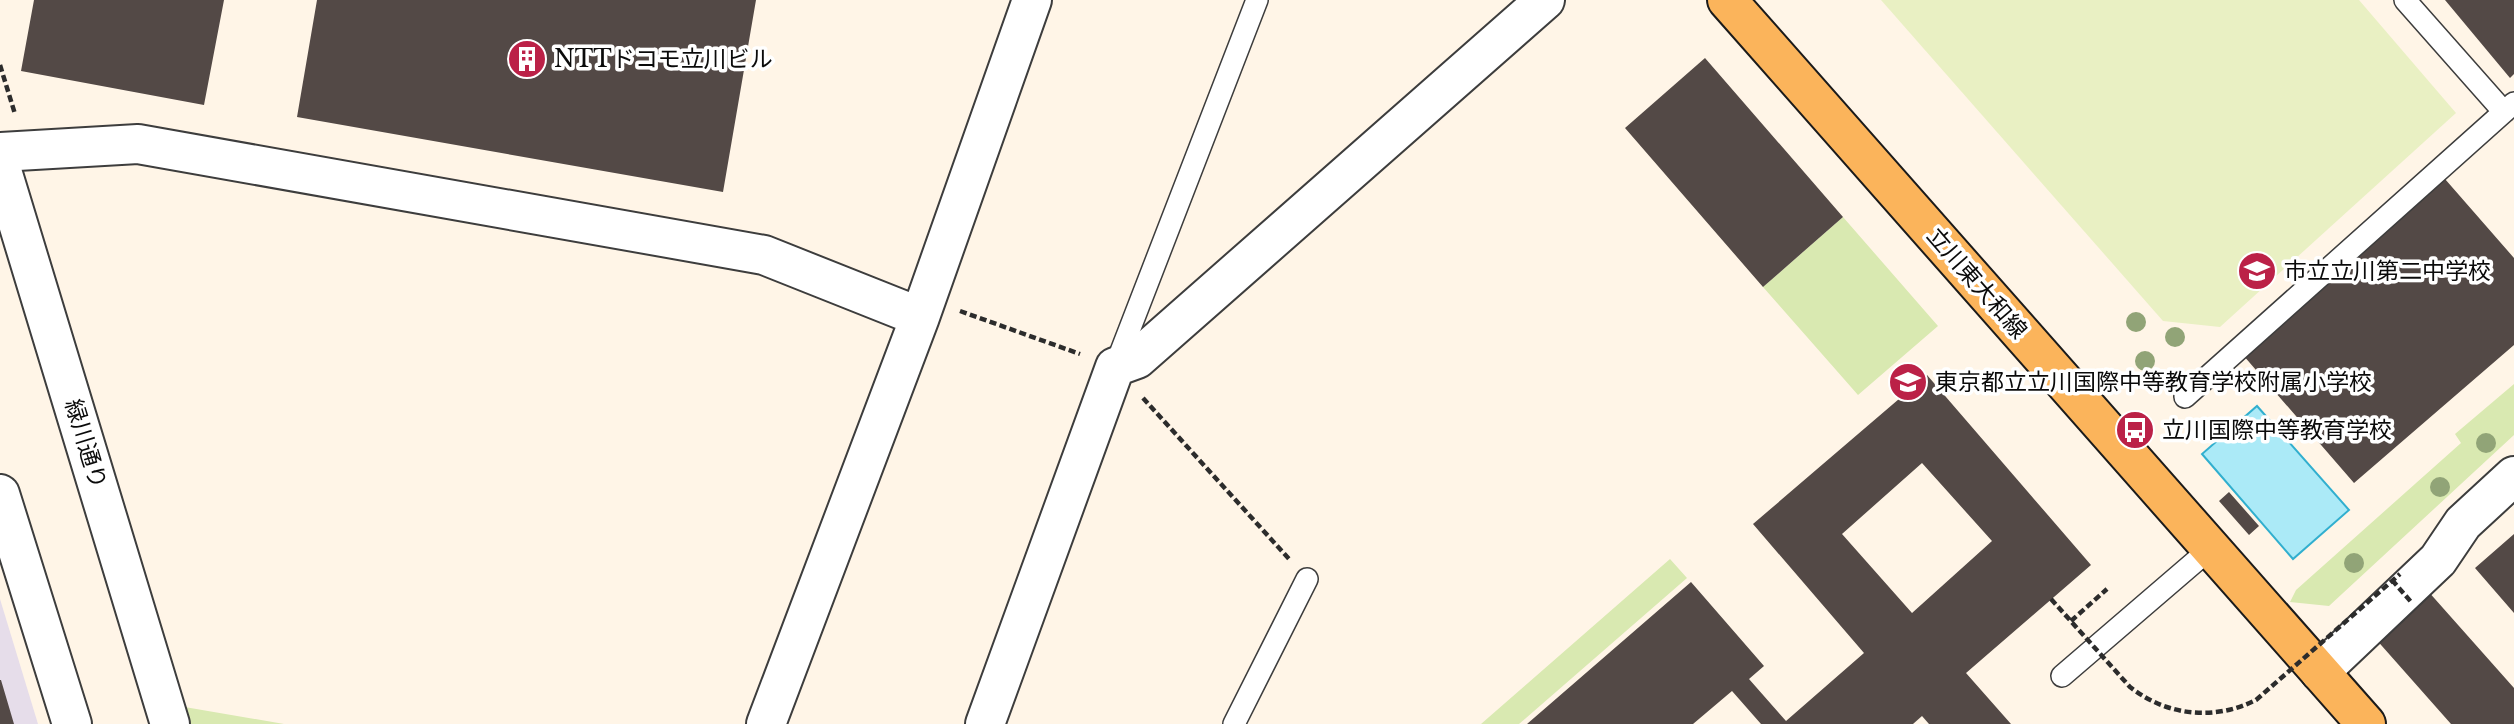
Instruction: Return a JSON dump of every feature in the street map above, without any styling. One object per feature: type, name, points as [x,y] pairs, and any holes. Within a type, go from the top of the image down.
[{"type":"main road","name":"立川東大和線","points":[[1727,0],[2367,724]]},
{"type":"street","points":[[766,724],[920,317],[1032,0]]},
{"type":"street","points":[[985,724],[1115,367],[1137,359],[1545,0]]},
{"type":"street","points":[[0,152],[138,144],[764,255],[920,317]]},
{"type":"street","name":"緑川通り","points":[[0,164],[170,724]]},
{"type":"street","points":[[2320,672],[2438,560],[2463,523],[2514,476]]},
{"type":"street","points":[[0,494],[72,724]]},
{"type":"lane","points":[[1115,367],[1257,0]]},
{"type":"lane","points":[[2185,397],[2509,108],[2405,0]]},
{"type":"lane","points":[[2062,676],[2211,548]]},
{"type":"lane","points":[[1234,724],[1307,579]]},
{"type":"path","points":[[2051,599],[2130,687],[2143,697],[2191,713],[2223,712],[2239,708],[2270,690],[2400,574]]},
{"type":"path","points":[[2392,580],[2412,603]]},
{"type":"path","points":[[2070,621],[2107,589]]},
{"type":"shaded area","points":[[0,599],[38,724],[0,724]]},
{"type":"green space","points":[[1881,0],[2359,0],[2456,113],[2220,327],[2163,321]]},
{"type":"green space","points":[[1843,217],[1938,326],[1858,395],[1763,287]]},
{"type":"green space","points":[[2514,384],[2514,435],[2329,606],[2290,602],[2296,590],[2461,443],[2455,434]]},
{"type":"green space","points":[[1670,559],[1687,578],[1519,724],[1481,724]]},
{"type":"green space","points":[[173,705],[284,724],[180,724]]},
{"type":"water","points":[[2257,406],[2349,510],[2293,559],[2202,454]]},
{"type":"building","points":[[34,0],[224,0],[204,105],[21,71]]},
{"type":"building","name":"NTTドコモ立川ビル","points":[[317,0],[756,0],[723,192],[297,117]]},
{"type":"building","points":[[2445,0],[2514,0],[2514,74],[2510,78]]},
{"type":"building","points":[[1705,58],[1843,217],[1763,287],[1625,128]]},
{"type":"building","points":[[2445,179],[2514,258],[2514,345],[2354,483],[2243,355]]},
{"type":"building","points":[[1927,375],[2091,565],[1966,673],[2011,724],[1929,724],[1922,716],[1913,724],[1761,724],[1732,691],[1693,724],[1527,724],[1691,582],[1764,666],[1749,679],[1786,721],[1864,653],[1753,524]],"holes":[[[1922,463],[1992,541],[1912,613],[1842,534]]]},
{"type":"building","points":[[2229,492],[2259,526],[2249,535],[2219,501]]},
{"type":"building","points":[[2514,534],[2514,613],[2475,568]]},
{"type":"building","points":[[2427,590],[2514,688],[2514,724],[2451,724],[2374,637]]},
{"type":"building","points":[[1,680],[14,724],[0,724]]},
{"type":"place","name":"NTTドコモ立川ビル","points":[[527,59]]},
{"type":"place","name":"市立立川第二中学校","points":[[2257,271]]},
{"type":"place","name":"東京都立立川国際中等教育学校附属小学校","points":[[1908,382]]},
{"type":"place","name":"立川国際中等教育学校","points":[[2135,430]]}]
